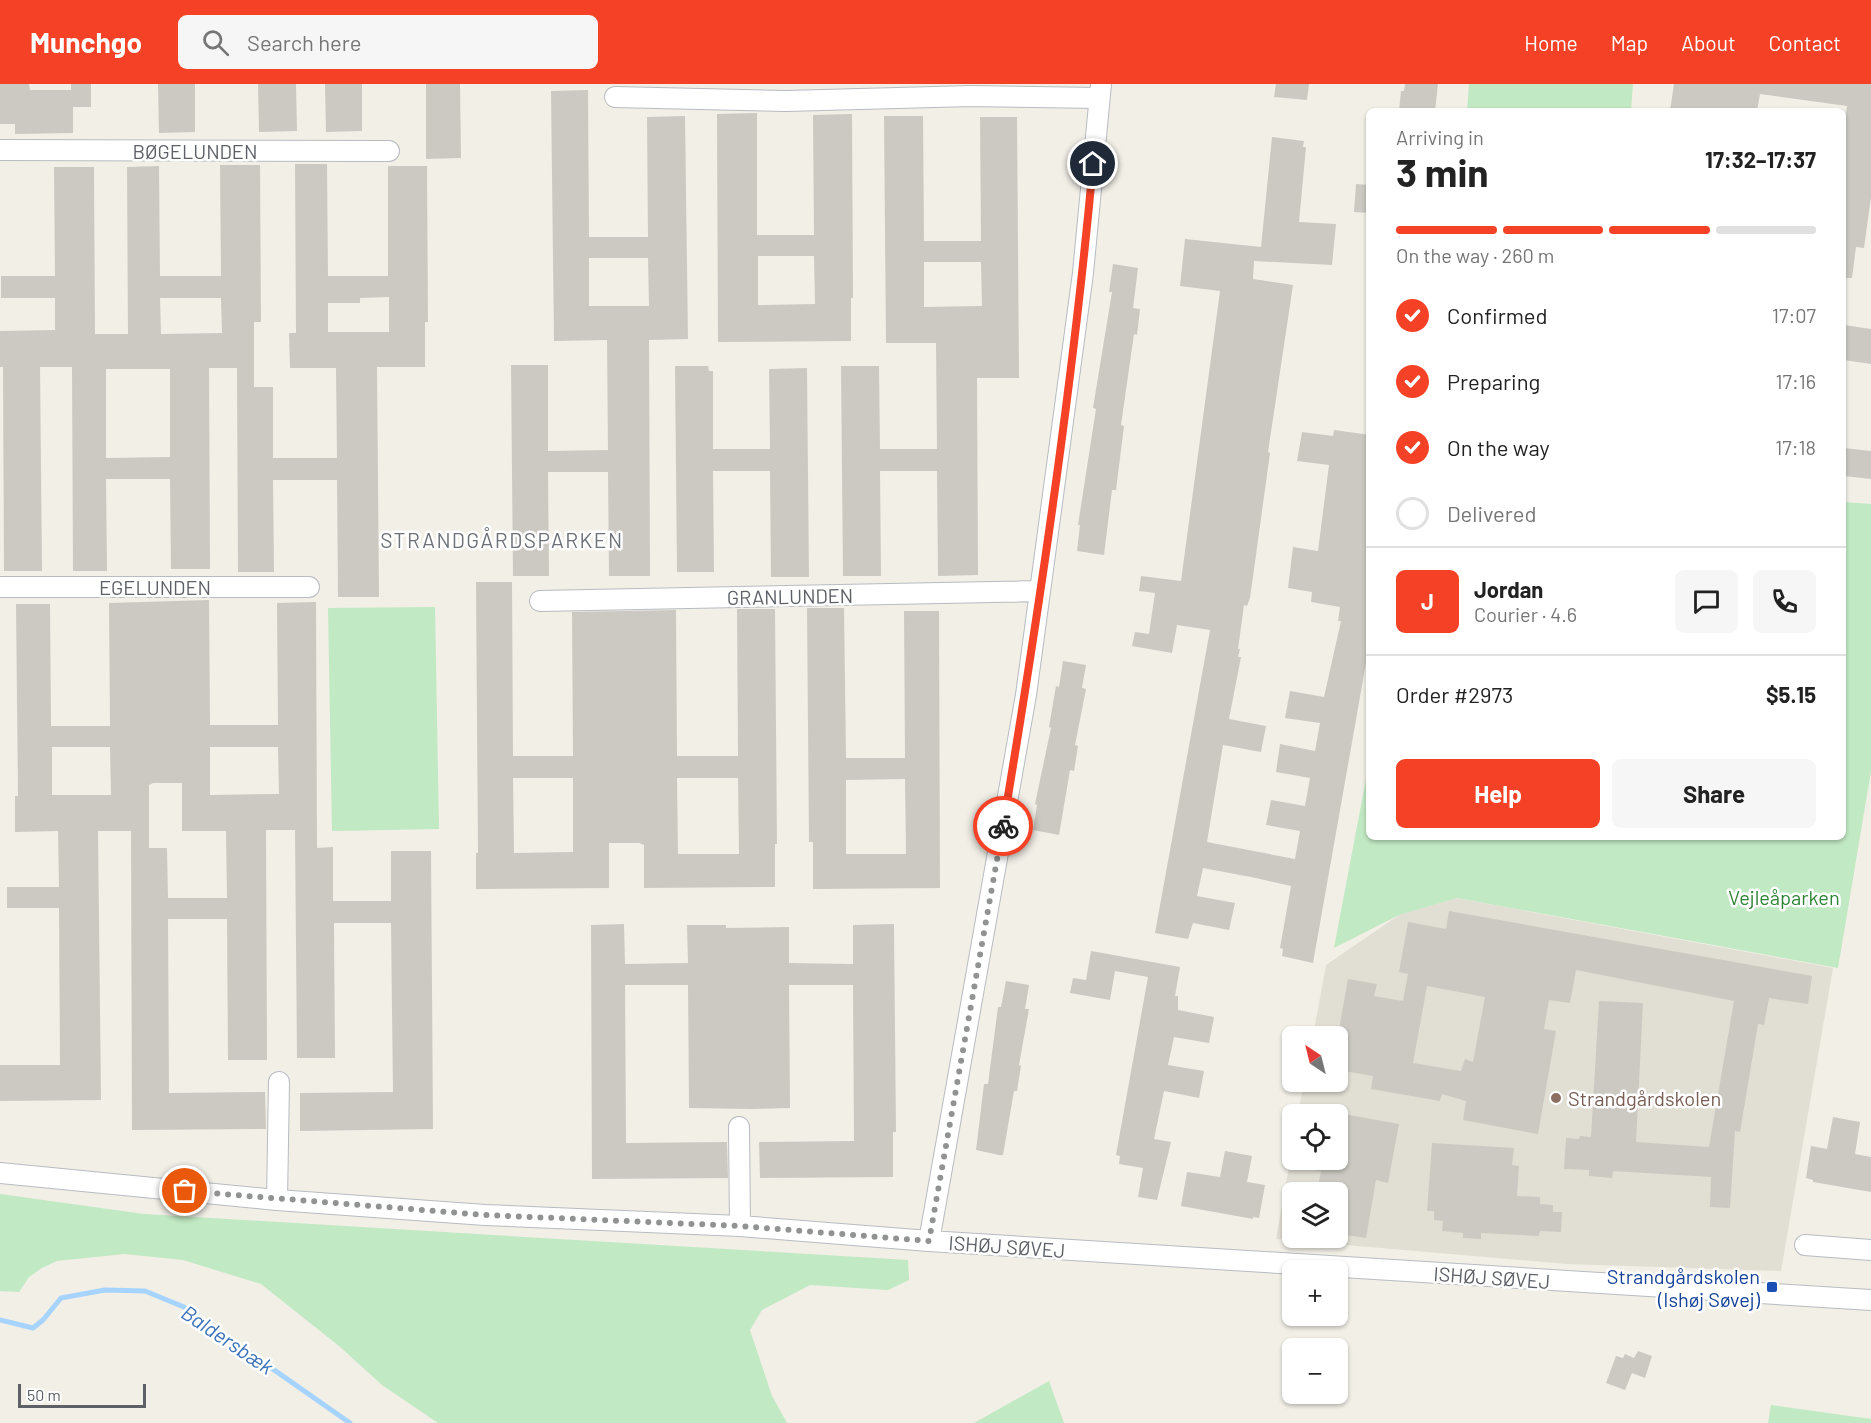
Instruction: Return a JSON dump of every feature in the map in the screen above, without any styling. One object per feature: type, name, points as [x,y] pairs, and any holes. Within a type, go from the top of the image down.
[{"type":"street","points":[[615,97],[786,101],[1100,91],[1083,273],[1040,591],[1004,819],[929,1241]]},
{"type":"street","name":"BØGELUNDEN","points":[[0,150],[389,151]]},
{"type":"street","name":"EGELUNDEN","points":[[0,587],[309,587]]},
{"type":"street","name":"GRANLUNDEN","points":[[540,601],[1040,591]]},
{"type":"street","points":[[277,1200],[279,1082]]},
{"type":"street","points":[[739,1127],[740,1226]]},
{"type":"street","name":"ISHØJ SØVEJ","points":[[0,1173],[277,1200],[508,1217],[740,1226],[929,1241],[1871,1300]]},
{"type":"street","points":[[1805,1245],[1871,1250]]},
{"type":"shaded area","name":"Strandgårdskolen","points":[[1456,898],[1833,968],[1781,1271],[1567,1264],[1348,1245],[1348,1182],[1286,1182],[1288,1170],[1348,1170],[1348,1104],[1300,1104],[1302,1092],[1348,1092],[1348,1026],[1315,1026],[1326,965],[1399,915]]},
{"type":"shaded area","name":"Strandgårdskolen","points":[[1282,1205],[1282,1240],[1276,1239]]},
{"type":"green space","points":[[1469,84],[1633,84],[1631,108],[1467,108]]},
{"type":"green space","name":"Vejleåparken","points":[[1846,502],[1871,504],[1871,771],[1838,968],[1457,898],[1399,915],[1334,948],[1366,779],[1366,840],[1846,840]]},
{"type":"green space","points":[[435,607],[439,829],[332,831],[328,608]]},
{"type":"green space","points":[[0,1194],[144,1214],[908,1260],[909,1280],[888,1290],[810,1285],[762,1310],[750,1330],[772,1396],[787,1423],[438,1423],[382,1385],[339,1346],[261,1284],[183,1260],[124,1254],[57,1261],[29,1277],[19,1292],[0,1291]]},
{"type":"green space","points":[[1049,1381],[1064,1423],[974,1423]]},
{"type":"green space","points":[[1771,1405],[1871,1419],[1871,1423],[1768,1423]]},
{"type":"building","points":[[0,84],[29,84],[30,90],[71,90],[71,84],[91,84],[91,107],[73,107],[73,133],[15,134],[15,124],[0,124]]},
{"type":"building","points":[[158,84],[195,84],[195,132],[159,133]]},
{"type":"building","points":[[258,84],[296,84],[297,131],[259,132]]},
{"type":"building","points":[[325,84],[362,84],[362,131],[326,132]]},
{"type":"building","points":[[426,84],[460,84],[461,158],[426,159]]},
{"type":"building","points":[[1276,84],[1309,84],[1307,100],[1274,97]]},
{"type":"building","points":[[1405,84],[1438,84],[1435,108],[1399,108],[1401,91],[1404,91]]},
{"type":"building","points":[[1674,84],[1871,84],[1871,197],[1864,248],[1856,247],[1852,278],[1846,278],[1847,106],[1760,94],[1758,108],[1670,108]]},
{"type":"building","points":[[588,90],[589,237],[648,237],[647,117],[685,116],[688,339],[649,340],[650,576],[609,576],[608,472],[548,472],[549,576],[513,576],[511,365],[548,365],[548,451],[608,450],[607,340],[554,341],[551,91]],"holes":[[[589,258],[648,258],[649,306],[589,306]]]},
{"type":"building","points":[[757,113],[757,235],[814,235],[813,115],[852,114],[853,298],[851,298],[851,341],[718,342],[717,114]],"holes":[[[758,256],[814,256],[815,304],[758,305]]]},
{"type":"building","points":[[884,116],[923,116],[924,241],[981,241],[980,117],[1017,117],[1019,378],[977,378],[978,575],[938,576],[937,471],[880,471],[881,576],[843,576],[841,366],[879,366],[880,449],[937,449],[936,343],[886,343]],"holes":[[[924,262],[981,262],[982,306],[924,307]]]},
{"type":"building","points":[[1272,137],[1304,141],[1303,147],[1306,147],[1299,222],[1336,224],[1332,265],[1254,261],[1253,279],[1293,285],[1268,452],[1270,453],[1250,598],[1247,606],[1244,605],[1238,649],[1240,649],[1238,657],[1241,657],[1229,719],[1266,726],[1261,752],[1223,745],[1207,842],[1295,859],[1300,831],[1266,825],[1271,800],[1305,806],[1310,778],[1276,772],[1280,744],[1315,751],[1320,723],[1285,718],[1290,691],[1324,697],[1341,621],[1338,621],[1340,607],[1311,602],[1312,592],[1288,588],[1293,547],[1318,551],[1329,465],[1297,461],[1302,432],[1333,436],[1334,430],[1366,434],[1366,663],[1313,963],[1282,956],[1283,949],[1280,948],[1291,886],[1256,878],[1203,868],[1197,896],[1235,903],[1229,930],[1193,923],[1188,939],[1155,933],[1210,630],[1177,625],[1172,653],[1132,646],[1135,632],[1149,634],[1155,593],[1139,591],[1141,576],[1181,581],[1220,291],[1180,286],[1185,239],[1261,247]]},
{"type":"building","points":[[295,164],[327,164],[328,276],[388,276],[388,166],[427,166],[428,322],[425,322],[425,367],[377,367],[379,597],[338,597],[337,480],[273,480],[274,572],[238,572],[237,368],[209,368],[210,569],[171,569],[170,479],[106,479],[107,571],[73,571],[72,367],[40,367],[42,571],[4,571],[3,367],[0,367],[0,331],[55,330],[55,298],[1,298],[1,276],[55,276],[54,167],[94,167],[95,334],[128,334],[127,167],[159,166],[160,276],[221,276],[220,165],[260,165],[261,322],[254,322],[254,387],[273,387],[273,458],[337,458],[336,368],[290,368],[289,333],[296,333]],"holes":[[[389,297],[389,332],[328,332],[328,303],[360,303],[360,298]],[[160,298],[221,298],[222,333],[161,334]],[[106,369],[170,369],[170,457],[106,458]]]},
{"type":"building","points":[[1356,184],[1366,185],[1366,213],[1354,212]]},
{"type":"building","points":[[1113,264],[1138,268],[1133,308],[1140,309],[1137,335],[1134,334],[1121,425],[1124,426],[1116,490],[1112,490],[1104,555],[1077,551],[1080,525],[1078,525],[1096,409],[1093,408],[1112,292],[1109,292]]},
{"type":"building","points":[[1846,325],[1871,329],[1871,364],[1846,360]]},
{"type":"building","points":[[675,366],[708,366],[709,371],[713,371],[713,449],[770,449],[769,369],[807,368],[809,577],[771,577],[770,471],[713,471],[714,572],[677,572]]},
{"type":"building","points":[[1846,448],[1871,451],[1871,479],[1846,476]]},
{"type":"building","points":[[476,582],[512,582],[513,756],[573,756],[572,612],[676,610],[677,756],[738,756],[737,609],[775,609],[777,844],[775,844],[775,887],[644,888],[644,845],[609,843],[609,888],[476,889],[476,853],[478,853]],"holes":[[[513,778],[573,778],[573,852],[514,853]],[[677,778],[738,778],[739,854],[678,854]]]},
{"type":"building","points":[[209,600],[210,725],[278,725],[277,603],[316,602],[317,848],[333,847],[333,901],[391,901],[391,851],[431,851],[433,1129],[300,1131],[300,1093],[393,1092],[391,923],[334,923],[335,1058],[297,1058],[295,830],[266,830],[267,1060],[228,1060],[227,919],[168,919],[169,1093],[265,1092],[266,1129],[132,1130],[131,831],[98,831],[101,1100],[0,1101],[0,1065],[60,1065],[59,908],[7,908],[7,887],[59,887],[58,831],[15,832],[15,796],[18,796],[16,604],[50,604],[51,726],[110,726],[109,603]],"holes":[[[52,747],[110,747],[111,795],[52,795]],[[210,747],[278,747],[279,794],[210,795]],[[182,783],[182,831],[226,831],[227,898],[168,898],[167,848],[149,848],[149,785]]]},
{"type":"building","points":[[807,608],[844,608],[846,758],[905,758],[904,611],[939,611],[940,888],[813,889],[813,842],[809,842]],"holes":[[[905,779],[906,854],[846,854],[846,780]]]},
{"type":"building","points":[[1063,661],[1086,665],[1082,688],[1086,689],[1075,745],[1078,746],[1074,771],[1070,770],[1059,835],[1033,830],[1037,805],[1035,804],[1051,728],[1049,727],[1056,686],[1059,687]]},
{"type":"building","points":[[1449,911],[1812,976],[1808,1004],[1769,998],[1764,1025],[1758,1024],[1740,1132],[1735,1131],[1730,1208],[1710,1207],[1711,1177],[1613,1171],[1612,1178],[1589,1176],[1589,1170],[1564,1169],[1566,1138],[1591,1137],[1599,1001],[1643,1003],[1636,1142],[1709,1147],[1734,1001],[1576,970],[1570,1003],[1549,1000],[1544,1029],[1556,1031],[1538,1134],[1463,1120],[1466,1101],[1442,1094],[1440,1101],[1371,1089],[1373,1076],[1348,1072],[1348,1026],[1340,1026],[1348,979],[1377,984],[1374,996],[1403,1001],[1408,974],[1399,972],[1408,922],[1446,929]],"holes":[[[1427,986],[1485,997],[1473,1062],[1465,1059],[1461,1071],[1413,1063]]]},
{"type":"building","points":[[624,924],[625,964],[688,963],[687,925],[726,925],[726,928],[789,927],[789,963],[853,964],[853,925],[894,924],[896,1132],[893,1132],[893,1177],[760,1178],[759,1142],[854,1141],[853,985],[789,985],[790,1108],[752,1109],[689,1108],[688,985],[625,985],[626,1143],[727,1142],[728,1178],[592,1179],[591,925]]},
{"type":"building","points":[[1091,951],[1180,967],[1175,996],[1178,996],[1178,1010],[1214,1017],[1209,1043],[1174,1037],[1168,1065],[1204,1071],[1199,1098],[1164,1091],[1154,1139],[1171,1142],[1157,1200],[1138,1197],[1143,1168],[1119,1164],[1120,1156],[1116,1155],[1148,977],[1115,971],[1110,1000],[1070,993],[1073,978],[1086,980]]},
{"type":"building","points":[[1006,981],[1029,985],[1025,1009],[1029,1009],[1017,1091],[1014,1091],[1003,1155],[999,1155],[976,1150],[984,1084],[988,1084],[998,1007],[1001,1007]]},
{"type":"building","points":[[1348,1115],[1399,1124],[1388,1183],[1376,1180],[1366,1238],[1348,1235],[1348,1182],[1319,1182],[1321,1171],[1315,1170],[1348,1170]]},
{"type":"building","points":[[1833,1117],[1860,1122],[1855,1154],[1871,1157],[1871,1192],[1813,1182],[1806,1178],[1811,1146],[1827,1149]]},
{"type":"building","points":[[1432,1143],[1514,1148],[1512,1165],[1519,1166],[1517,1196],[1540,1197],[1540,1204],[1553,1205],[1553,1212],[1562,1212],[1561,1232],[1540,1231],[1539,1236],[1481,1233],[1481,1239],[1463,1238],[1463,1233],[1442,1231],[1443,1221],[1434,1220],[1434,1211],[1427,1211]]},
{"type":"building","points":[[1225,1151],[1252,1156],[1247,1182],[1265,1185],[1259,1218],[1253,1217],[1253,1219],[1181,1206],[1187,1172],[1220,1177]]},
{"type":"building","points":[[1638,1351],[1652,1356],[1645,1378],[1632,1373],[1625,1390],[1606,1383],[1616,1356],[1623,1358],[1625,1354],[1634,1358]]},
{"type":"waterway","name":"Baldersbæk","points":[[0,1320],[33,1328],[43,1320],[61,1298],[105,1290],[145,1291],[184,1307],[350,1423]]},
{"type":"way so far","points":[[185,1191],[485,1215],[740,1226],[929,1241],[933,1208],[1003,826]]},
{"type":"place","name":"Strandgårdskolen","points":[[1556,1098]]},
{"type":"place","name":"Strandgårdskolen (Ishøj Søvej)","points":[[1772,1287]]},
{"type":"district","name":"STRANDGÅRDSPARKEN","points":[[502,539]]},
{"type":"route","points":[[1003,826],[1026,695],[1041,585],[1083,273],[1093,164]]}]
